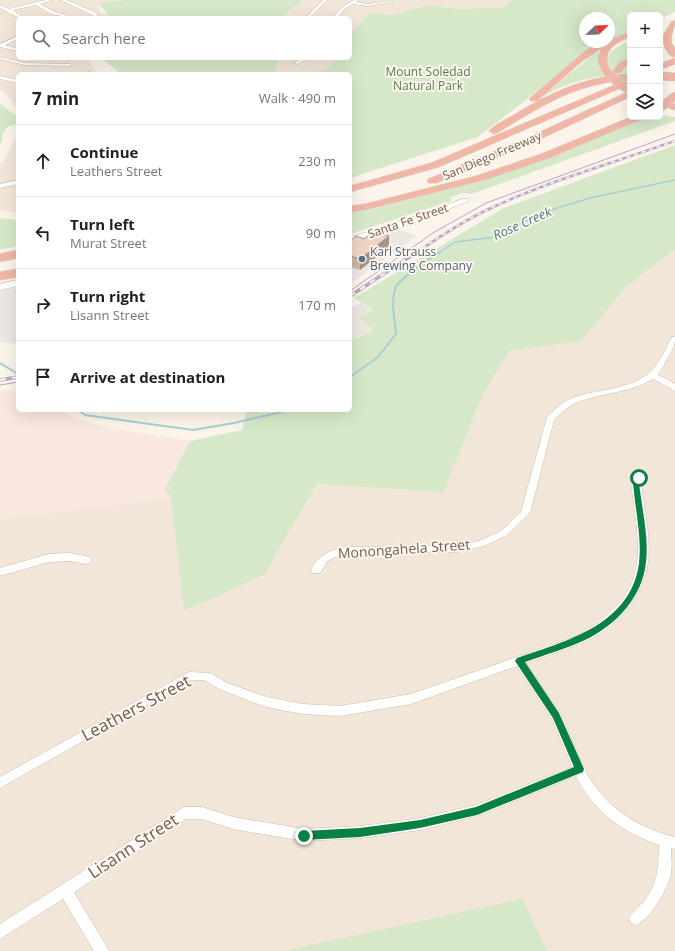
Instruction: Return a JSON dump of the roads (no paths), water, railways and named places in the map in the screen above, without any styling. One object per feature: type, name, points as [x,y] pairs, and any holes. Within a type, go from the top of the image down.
[{"type":"highway","points":[[665,20],[675,15]]},
{"type":"highway","points":[[675,23],[667,33],[666,41],[675,55]]},
{"type":"highway","points":[[615,40],[627,35]]},
{"type":"highway","points":[[627,35],[610,44],[605,49],[601,58],[607,72],[619,84],[627,88]]},
{"type":"highway","points":[[486,136],[540,94],[583,56],[595,48]]},
{"type":"highway","points":[[663,51],[675,55]]},
{"type":"highway","points":[[663,65],[675,55]]},
{"type":"highway","name":"San Diego Freeway","points":[[352,189],[434,165],[625,76],[622,65],[627,62]]},
{"type":"highway","points":[[663,80],[675,74]]},
{"type":"highway","points":[[364,186],[486,136],[539,103],[565,90],[587,82],[625,76]]},
{"type":"highway","points":[[625,76],[618,79],[627,86]]},
{"type":"highway","points":[[663,76],[675,77]]},
{"type":"highway","name":"San Diego Freeway","points":[[352,205],[440,179],[526,142],[627,95]]},
{"type":"highway","points":[[663,106],[675,96]]},
{"type":"highway","points":[[663,103],[675,107]]},
{"type":"highway","points":[[663,113],[675,115]]},
{"type":"highway","points":[[526,142],[606,116]]},
{"type":"highway","points":[[352,209],[365,207],[480,178],[545,156],[626,116]]},
{"type":"highway","points":[[0,258],[16,254]]},
{"type":"highway","points":[[0,276],[16,272]]},
{"type":"street","points":[[9,10],[51,0]]},
{"type":"street","points":[[62,0],[96,14],[96,16]]},
{"type":"street","points":[[309,16],[325,0]]},
{"type":"street","points":[[337,16],[343,8],[358,0]]},
{"type":"street","points":[[38,2],[53,13],[64,16]]},
{"type":"street","points":[[352,3],[367,5],[390,2]]},
{"type":"street","points":[[0,6],[19,16]]},
{"type":"street","points":[[0,46],[16,38]]},
{"type":"street","points":[[0,46],[16,50]]},
{"type":"street","points":[[0,58],[25,64],[70,65]]},
{"type":"street","points":[[296,63],[302,60]]},
{"type":"street","points":[[0,77],[16,82]]},
{"type":"street","points":[[0,186],[16,182]]},
{"type":"street","name":"Santa Fe Street","points":[[352,239],[389,229],[465,201]]},
{"type":"street","points":[[0,286],[16,283]]},
{"type":"street","name":"Monongahela Street","points":[[316,570],[318,564],[331,554],[344,550],[457,549],[481,544],[504,533],[525,513],[550,419],[555,412],[580,398],[633,386],[653,375],[675,339]]},
{"type":"street","points":[[653,375],[675,388]]},
{"type":"street","name":"Leathers Street","points":[[0,783],[189,676],[206,676],[223,686],[266,702],[303,709],[340,711],[411,699],[580,639],[593,633],[613,618],[629,599],[638,581],[643,563],[643,548],[636,483],[639,478]]},
{"type":"street","points":[[0,572],[49,558],[70,557],[86,560]]},
{"type":"street","points":[[519,661],[556,716],[591,791],[609,811],[635,829],[670,842],[664,876],[650,905],[636,918]]},
{"type":"street","name":"Lisann Street","points":[[0,932],[184,812],[202,813],[233,823],[304,836],[360,832],[420,824],[477,810],[580,769]]},
{"type":"street","points":[[65,890],[102,951]]},
{"type":"waterway","name":"Rose Creek","points":[[439,253],[455,242],[496,237],[538,214],[590,198],[675,180]]},
{"type":"waterway","name":"Rose Creek","points":[[352,376],[378,357],[396,334],[393,298],[398,283],[416,268],[440,252]]},
{"type":"waterway","name":"Rose Creek","points":[[0,363],[16,373]]},
{"type":"waterway","name":"Rose Creek","points":[[81,412],[85,415],[193,430],[234,423],[281,412]]},
{"type":"tram line","points":[[352,290],[433,233],[486,203],[675,134]]},
{"type":"tram line","points":[[0,385],[16,382]]},
{"type":"railway","points":[[416,253],[442,235],[470,219],[511,199],[557,181],[675,141]]},
{"type":"railway","points":[[352,295],[417,252]]},
{"type":"railway","points":[[0,380],[16,377]]},
{"type":"place","name":"Karl Strauss Brewing Company","points":[[362,259]]},
{"type":"park label","name":"Mount Soledad Natural Park","points":[[428,79]]}]
